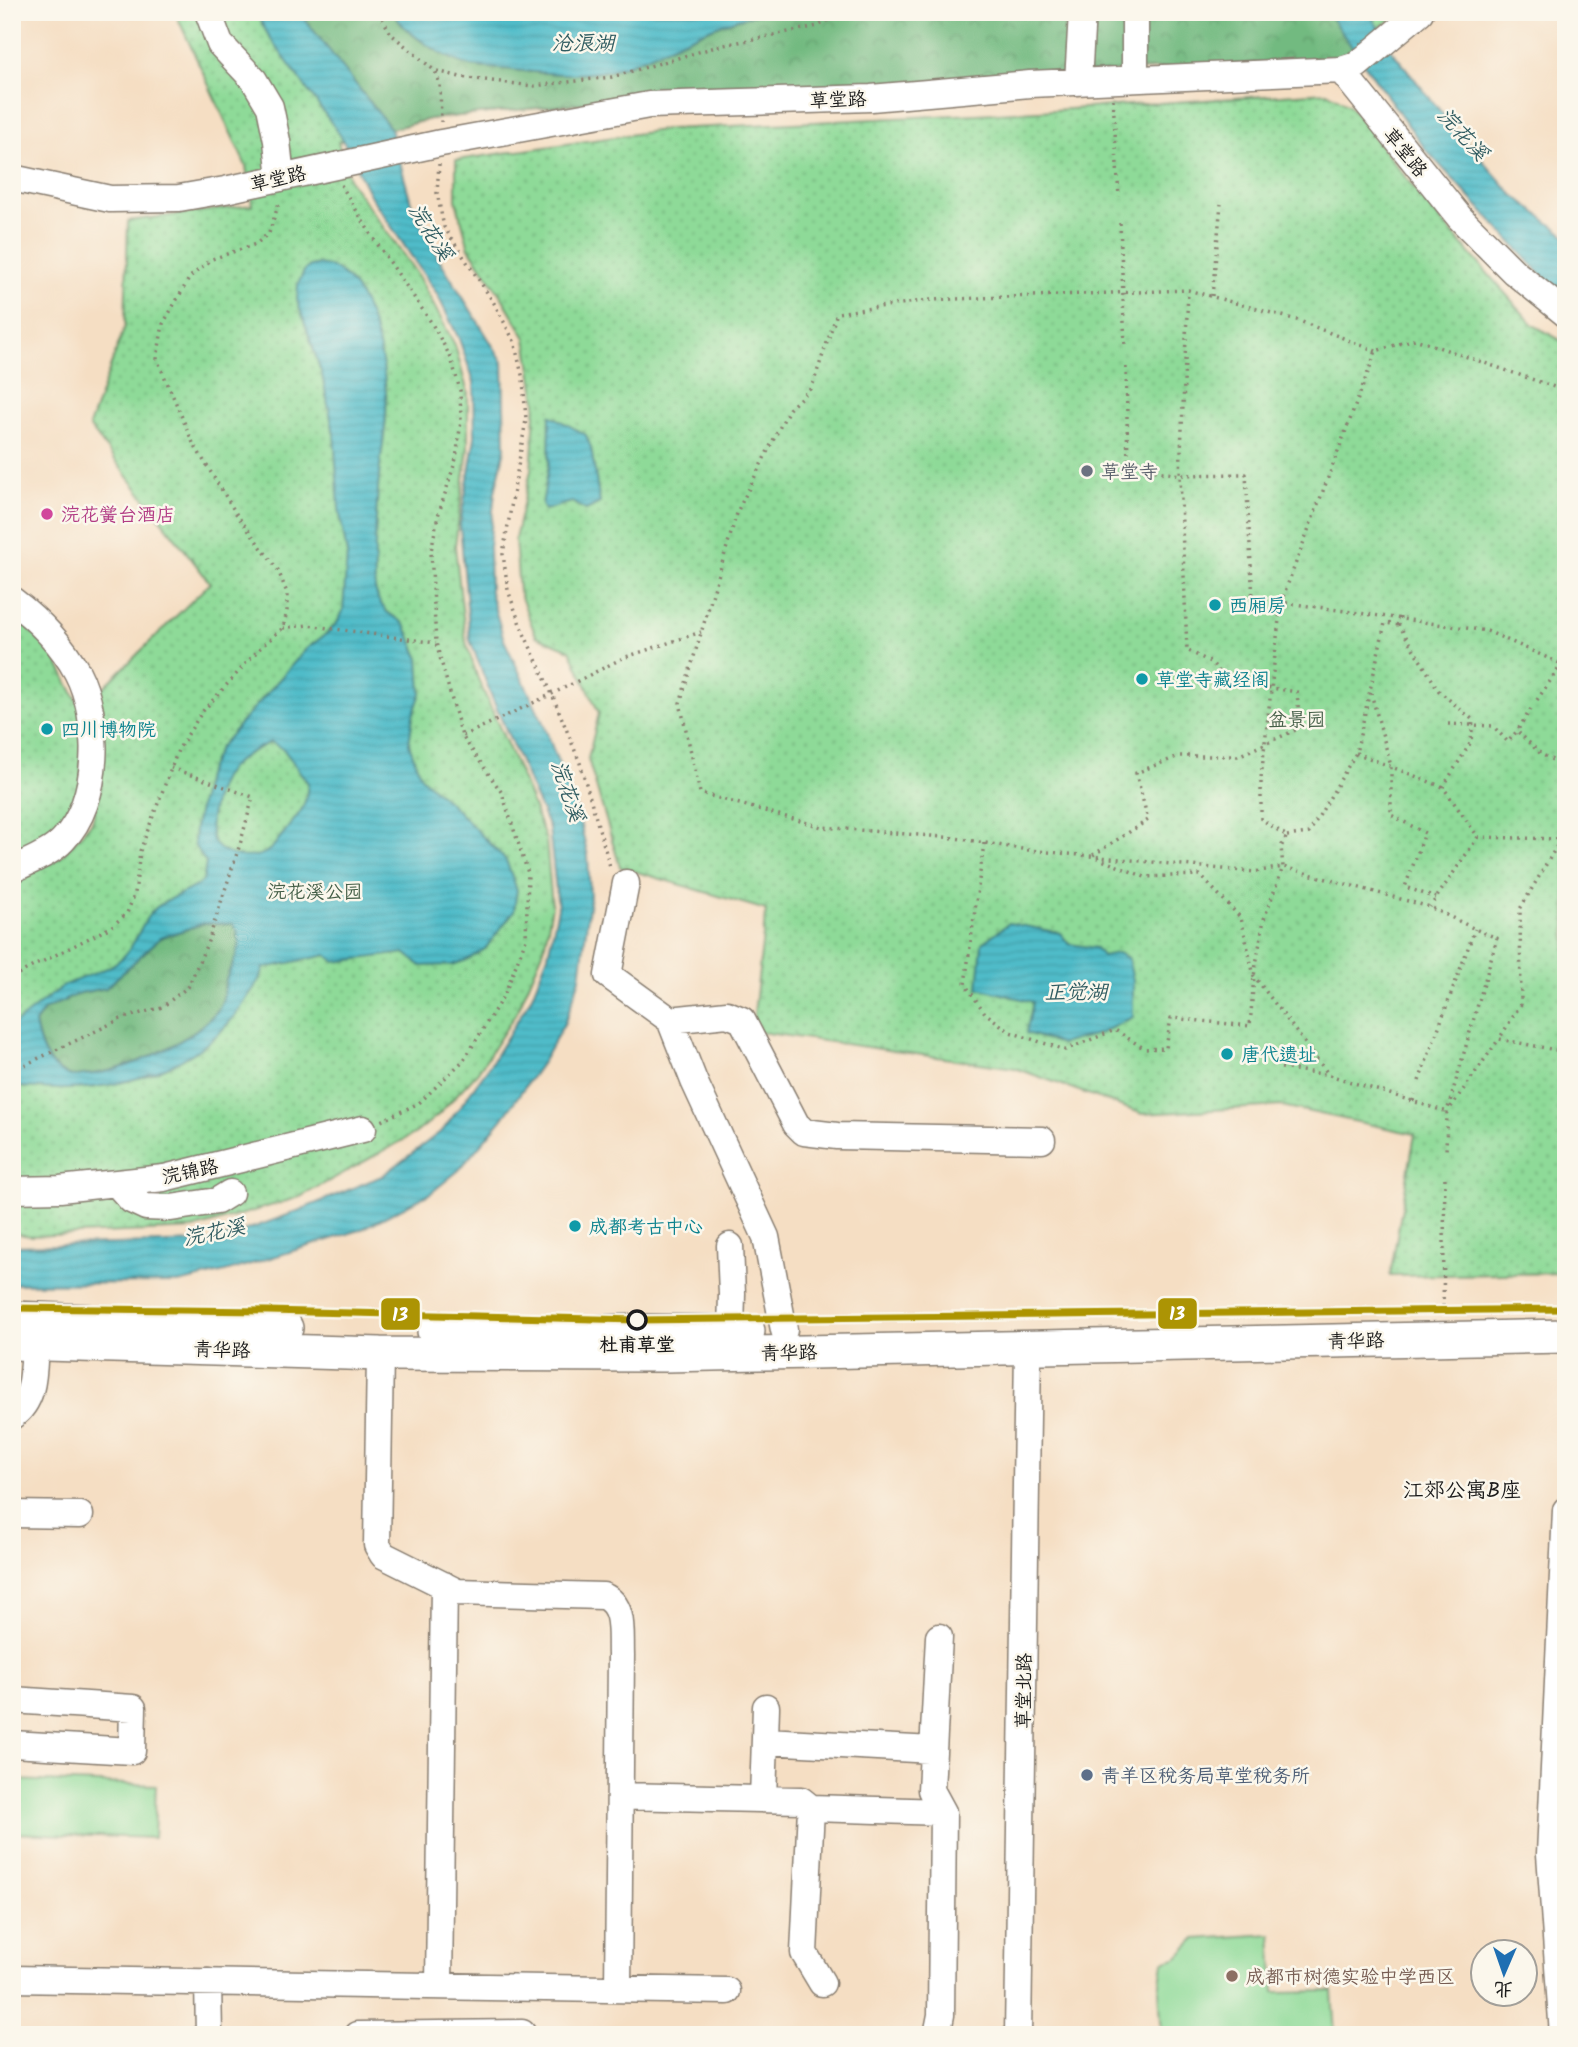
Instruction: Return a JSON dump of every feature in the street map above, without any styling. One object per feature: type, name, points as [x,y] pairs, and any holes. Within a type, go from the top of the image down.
[{"type":"main road","name":"青华路","points":[[12,1318],[382,1331],[784,1331],[1566,1316]]},
{"type":"main road","name":"青华路","points":[[24,1343],[380,1354],[665,1355],[1566,1336]]},
{"type":"street","points":[[208,12],[219,44],[254,80],[270,107],[281,178]]},
{"type":"street","points":[[1078,82],[1083,12]]},
{"type":"street","points":[[1124,79],[1135,12]]},
{"type":"street","points":[[1349,68],[1391,39],[1420,12]]},
{"type":"street","name":"草堂路","points":[[12,178],[110,199],[179,198],[429,145],[649,105],[872,98],[1124,79],[1349,68],[1460,218],[1514,272],[1566,314]]},
{"type":"street","points":[[12,600],[53,637],[77,672],[90,713],[94,752],[88,793],[74,828],[61,843],[12,870]]},
{"type":"street","points":[[619,879],[608,975],[670,1020],[694,1081],[766,1237],[784,1331]]},
{"type":"street","points":[[670,1020],[727,1014],[742,1020],[796,1124],[804,1132],[837,1136],[1042,1140]]},
{"type":"street","name":"浣锦路","points":[[12,1190],[60,1189],[163,1178],[363,1129]]},
{"type":"street","points":[[116,1183],[131,1200],[146,1207],[171,1208],[217,1201],[230,1192]]},
{"type":"street","points":[[730,1246],[730,1331]]},
{"type":"street","points":[[12,1416],[21,1410],[30,1396],[24,1343]]},
{"type":"street","name":"草堂北路","points":[[1018,2035],[1028,1347]]},
{"type":"street","points":[[380,1354],[377,1545],[383,1555],[457,1592],[603,1596],[612,1600],[618,1608],[621,1655],[618,1989]]},
{"type":"street","points":[[1563,2035],[1550,1854],[1566,1510]]},
{"type":"street","points":[[12,1514],[80,1515]]},
{"type":"street","points":[[439,1986],[444,1585]]},
{"type":"street","points":[[937,2035],[941,2015],[943,1812],[931,1790],[939,1637]]},
{"type":"street","points":[[12,1700],[133,1708],[132,1751],[12,1744]]},
{"type":"street","points":[[762,1799],[766,1707]]},
{"type":"street","points":[[766,1741],[933,1750]]},
{"type":"street","points":[[620,1796],[801,1800],[811,1808],[943,1812]]},
{"type":"street","points":[[811,1808],[804,1953],[822,1983]]},
{"type":"street","points":[[12,1979],[727,1991]]},
{"type":"street","points":[[208,1982],[209,2035]]},
{"type":"street","points":[[358,2035],[523,2033]]},
{"type":"path","points":[[379,12],[391,34],[435,71],[460,77],[533,86],[612,77],[719,46],[818,26],[843,12]]},
{"type":"path","points":[[435,71],[440,84],[429,145],[444,227],[494,303],[514,341],[523,379],[526,420],[503,554],[508,590],[521,627],[580,763],[619,879]]},
{"type":"path","points":[[1119,197],[1124,79]]},
{"type":"path","points":[[335,165],[348,197],[451,358],[460,390],[461,421],[456,459],[430,551],[436,643],[462,736],[502,793],[528,873],[526,939],[505,993],[464,1060],[419,1103],[363,1129]]},
{"type":"path","points":[[12,977],[111,927],[127,914],[135,893],[140,851],[178,750],[202,712],[283,628],[287,593],[278,570],[237,515],[193,443],[157,359],[163,324],[190,277],[212,258],[256,244],[270,233],[282,193],[281,178]]},
{"type":"path","points":[[1212,296],[1221,204]]},
{"type":"path","points":[[1120,223],[1125,347]]},
{"type":"path","points":[[1092,856],[1148,820],[1136,773],[1179,756],[1238,756],[1300,728],[1297,692],[1227,681],[1212,663],[1187,650],[1180,475],[1188,290]]},
{"type":"path","points":[[1446,1153],[1447,1112],[1497,938],[1430,907],[1283,867],[1254,872],[822,827],[700,793],[680,703],[738,510],[789,409],[812,387],[837,313],[929,300],[1188,290],[1297,320],[1376,351],[1415,338],[1566,391]]},
{"type":"path","points":[[1376,351],[1282,601],[1261,778],[1261,819],[1287,836],[1309,833],[1356,753],[1385,623],[1399,625]]},
{"type":"path","points":[[1126,367],[1128,466],[1180,475],[1246,474],[1253,601],[1282,601],[1487,631],[1564,665]]},
{"type":"path","points":[[1400,617],[1399,625],[1439,691],[1473,720],[1471,741],[1443,788]]},
{"type":"path","points":[[283,628],[307,625],[436,643]]},
{"type":"path","points":[[462,736],[623,658],[701,632]]},
{"type":"path","points":[[1537,700],[1564,665],[1566,658]]},
{"type":"path","points":[[1370,690],[1391,766],[1391,815],[1425,833],[1405,887],[1436,898]]},
{"type":"path","points":[[1448,724],[1493,726],[1508,742],[1531,709]]},
{"type":"path","points":[[1517,731],[1541,754],[1566,766]]},
{"type":"path","points":[[1356,753],[1443,788],[1478,836]]},
{"type":"path","points":[[12,1071],[121,1019],[162,1007],[188,987],[209,939],[242,841],[253,797],[171,768]]},
{"type":"path","points":[[1447,1112],[1521,1004],[1520,909],[1566,833]]},
{"type":"path","points":[[984,843],[965,984],[985,1013],[1010,1032],[1065,1050],[1115,1030],[1144,1049],[1166,1048],[1171,1018],[1251,1026],[1254,976],[1264,919],[1283,867],[1281,847],[1287,836]]},
{"type":"path","points":[[1430,907],[1478,836]]},
{"type":"path","points":[[1478,836],[1563,839]]},
{"type":"path","points":[[1092,856],[1145,877],[1200,875],[1241,918],[1254,976],[1329,1075]]},
{"type":"path","points":[[1419,1081],[1475,929]]},
{"type":"path","points":[[1499,1039],[1566,1052]]},
{"type":"path","points":[[1281,1068],[1329,1075],[1447,1112]]},
{"type":"path","points":[[1413,1101],[1415,1094]]},
{"type":"path","points":[[1443,1318],[1445,1175]]},
{"type":"green space","name":"浣花溪公园","points":[[175,12],[1401,12],[1335,59],[633,98],[430,119],[338,142],[350,181],[417,274],[455,345],[468,394],[468,449],[455,546],[466,642],[478,679],[546,840],[552,906],[544,949],[518,1010],[478,1072],[438,1115],[416,1133],[300,1197],[193,1229],[30,1236],[12,1233],[12,883],[61,857],[92,822],[101,786],[96,695],[210,583],[89,426],[125,326],[128,221],[252,205],[246,166]]},
{"type":"green space","points":[[299,12],[393,12],[416,37],[461,63],[563,74],[593,73],[621,67],[734,20],[773,12],[1327,12],[1353,48],[1335,59],[633,98],[430,119],[391,129]]},
{"type":"green space","name":"盆景园","points":[[1327,92],[1349,105],[1424,201],[1533,325],[1566,343],[1566,1273],[1390,1276],[1415,1134],[1282,1106],[1143,1114],[1015,1068],[752,1031],[766,910],[620,867],[588,759],[599,713],[570,650],[536,636],[519,592],[515,539],[531,470],[536,401],[526,338],[469,248],[456,200],[456,160],[669,129],[1039,111]]},
{"type":"green space","name":"四川博物院","points":[[12,613],[50,648],[81,708],[81,784],[59,833],[12,862]]},
{"type":"green space","points":[[205,923],[233,924],[240,943],[226,978],[221,1006],[206,1022],[156,1054],[101,1073],[68,1075],[49,1061],[41,1047],[35,1023],[44,1010],[80,993],[106,988],[160,938]]},
{"type":"green space","points":[[12,1780],[156,1785],[154,1838],[12,1833]]},
{"type":"green space","points":[[1271,1934],[1275,1992],[1332,1991],[1335,2035],[1162,2035],[1159,1990],[1163,1962],[1178,1957],[1195,1939]]},
{"type":"water","name":"浣花溪","points":[[255,12],[299,12],[391,129],[413,210],[439,259],[503,362],[505,449],[495,492],[489,547],[490,592],[504,640],[541,718],[578,814],[588,856],[590,898],[580,978],[565,1022],[543,1061],[502,1119],[459,1170],[431,1193],[360,1230],[225,1272],[178,1283],[12,1284],[12,1246],[213,1242],[288,1215],[382,1176],[443,1130],[488,1068],[531,998],[548,955],[558,908],[549,828],[470,640],[460,525],[475,437],[474,382],[459,339],[437,294],[370,195],[340,135],[270,38]]},
{"type":"water","name":"沧浪湖","points":[[393,12],[772,12],[733,20],[621,67],[593,73],[563,74],[461,63],[416,37]]},
{"type":"water","points":[[1327,12],[1369,12],[1392,51],[1453,127],[1512,194],[1566,236],[1566,294],[1549,283],[1426,150]]},
{"type":"water","points":[[319,264],[336,270],[361,296],[381,356],[386,410],[376,512],[375,589],[387,612],[406,627],[419,657],[421,693],[413,716],[409,744],[421,777],[506,860],[517,890],[514,911],[485,949],[452,965],[421,966],[405,953],[335,962],[327,955],[264,968],[259,981],[230,1022],[211,1040],[191,1055],[144,1076],[94,1087],[14,1087],[12,1026],[64,986],[102,970],[123,957],[154,909],[203,881],[206,863],[194,845],[195,827],[206,776],[219,748],[306,649],[337,623],[343,611],[347,554],[339,509],[334,434],[322,375],[297,300],[298,284],[304,271]],"holes":[[[271,742],[284,750],[308,783],[303,806],[271,848],[257,856],[233,855],[220,849],[212,837],[211,818],[219,787],[236,762]],[[205,923],[233,924],[239,936],[237,955],[226,978],[221,1006],[206,1022],[156,1054],[119,1068],[74,1076],[54,1067],[41,1047],[35,1023],[44,1010],[80,993],[106,988],[160,938]]]},
{"type":"water","points":[[550,415],[586,435],[591,448],[600,503],[586,510],[572,502],[545,510],[542,505],[549,463]]},
{"type":"water","name":"正觉湖","points":[[1009,923],[1060,933],[1069,944],[1096,948],[1102,956],[1118,953],[1128,958],[1133,980],[1133,1017],[1101,1033],[1061,1044],[1026,1033],[1033,1002],[978,988],[982,943]]},
{"type":"transit line","name":"13","points":[[12,1308],[637,1320],[1566,1309]]},
{"type":"place","name":"草堂寺","points":[[1087,471]]},
{"type":"place","name":"浣花黉台酒店","points":[[47,514]]},
{"type":"place","name":"西厢房","points":[[1215,605]]},
{"type":"place","name":"草堂寺藏经阁","points":[[1142,679]]},
{"type":"place","name":"四川博物院","points":[[47,729]]},
{"type":"place","name":"唐代遗址","points":[[1227,1054]]},
{"type":"place","name":"成都考古中心","points":[[575,1226]]},
{"type":"place","name":"杜甫草堂","points":[[637,1320]]},
{"type":"place","name":"青羊区税务局草堂税务所","points":[[1087,1775]]},
{"type":"place","name":"成都市树德实验中学西区","points":[[1232,1976]]},
{"type":"district","name":"江郊公寓B座","points":[[1462,1490]]}]
